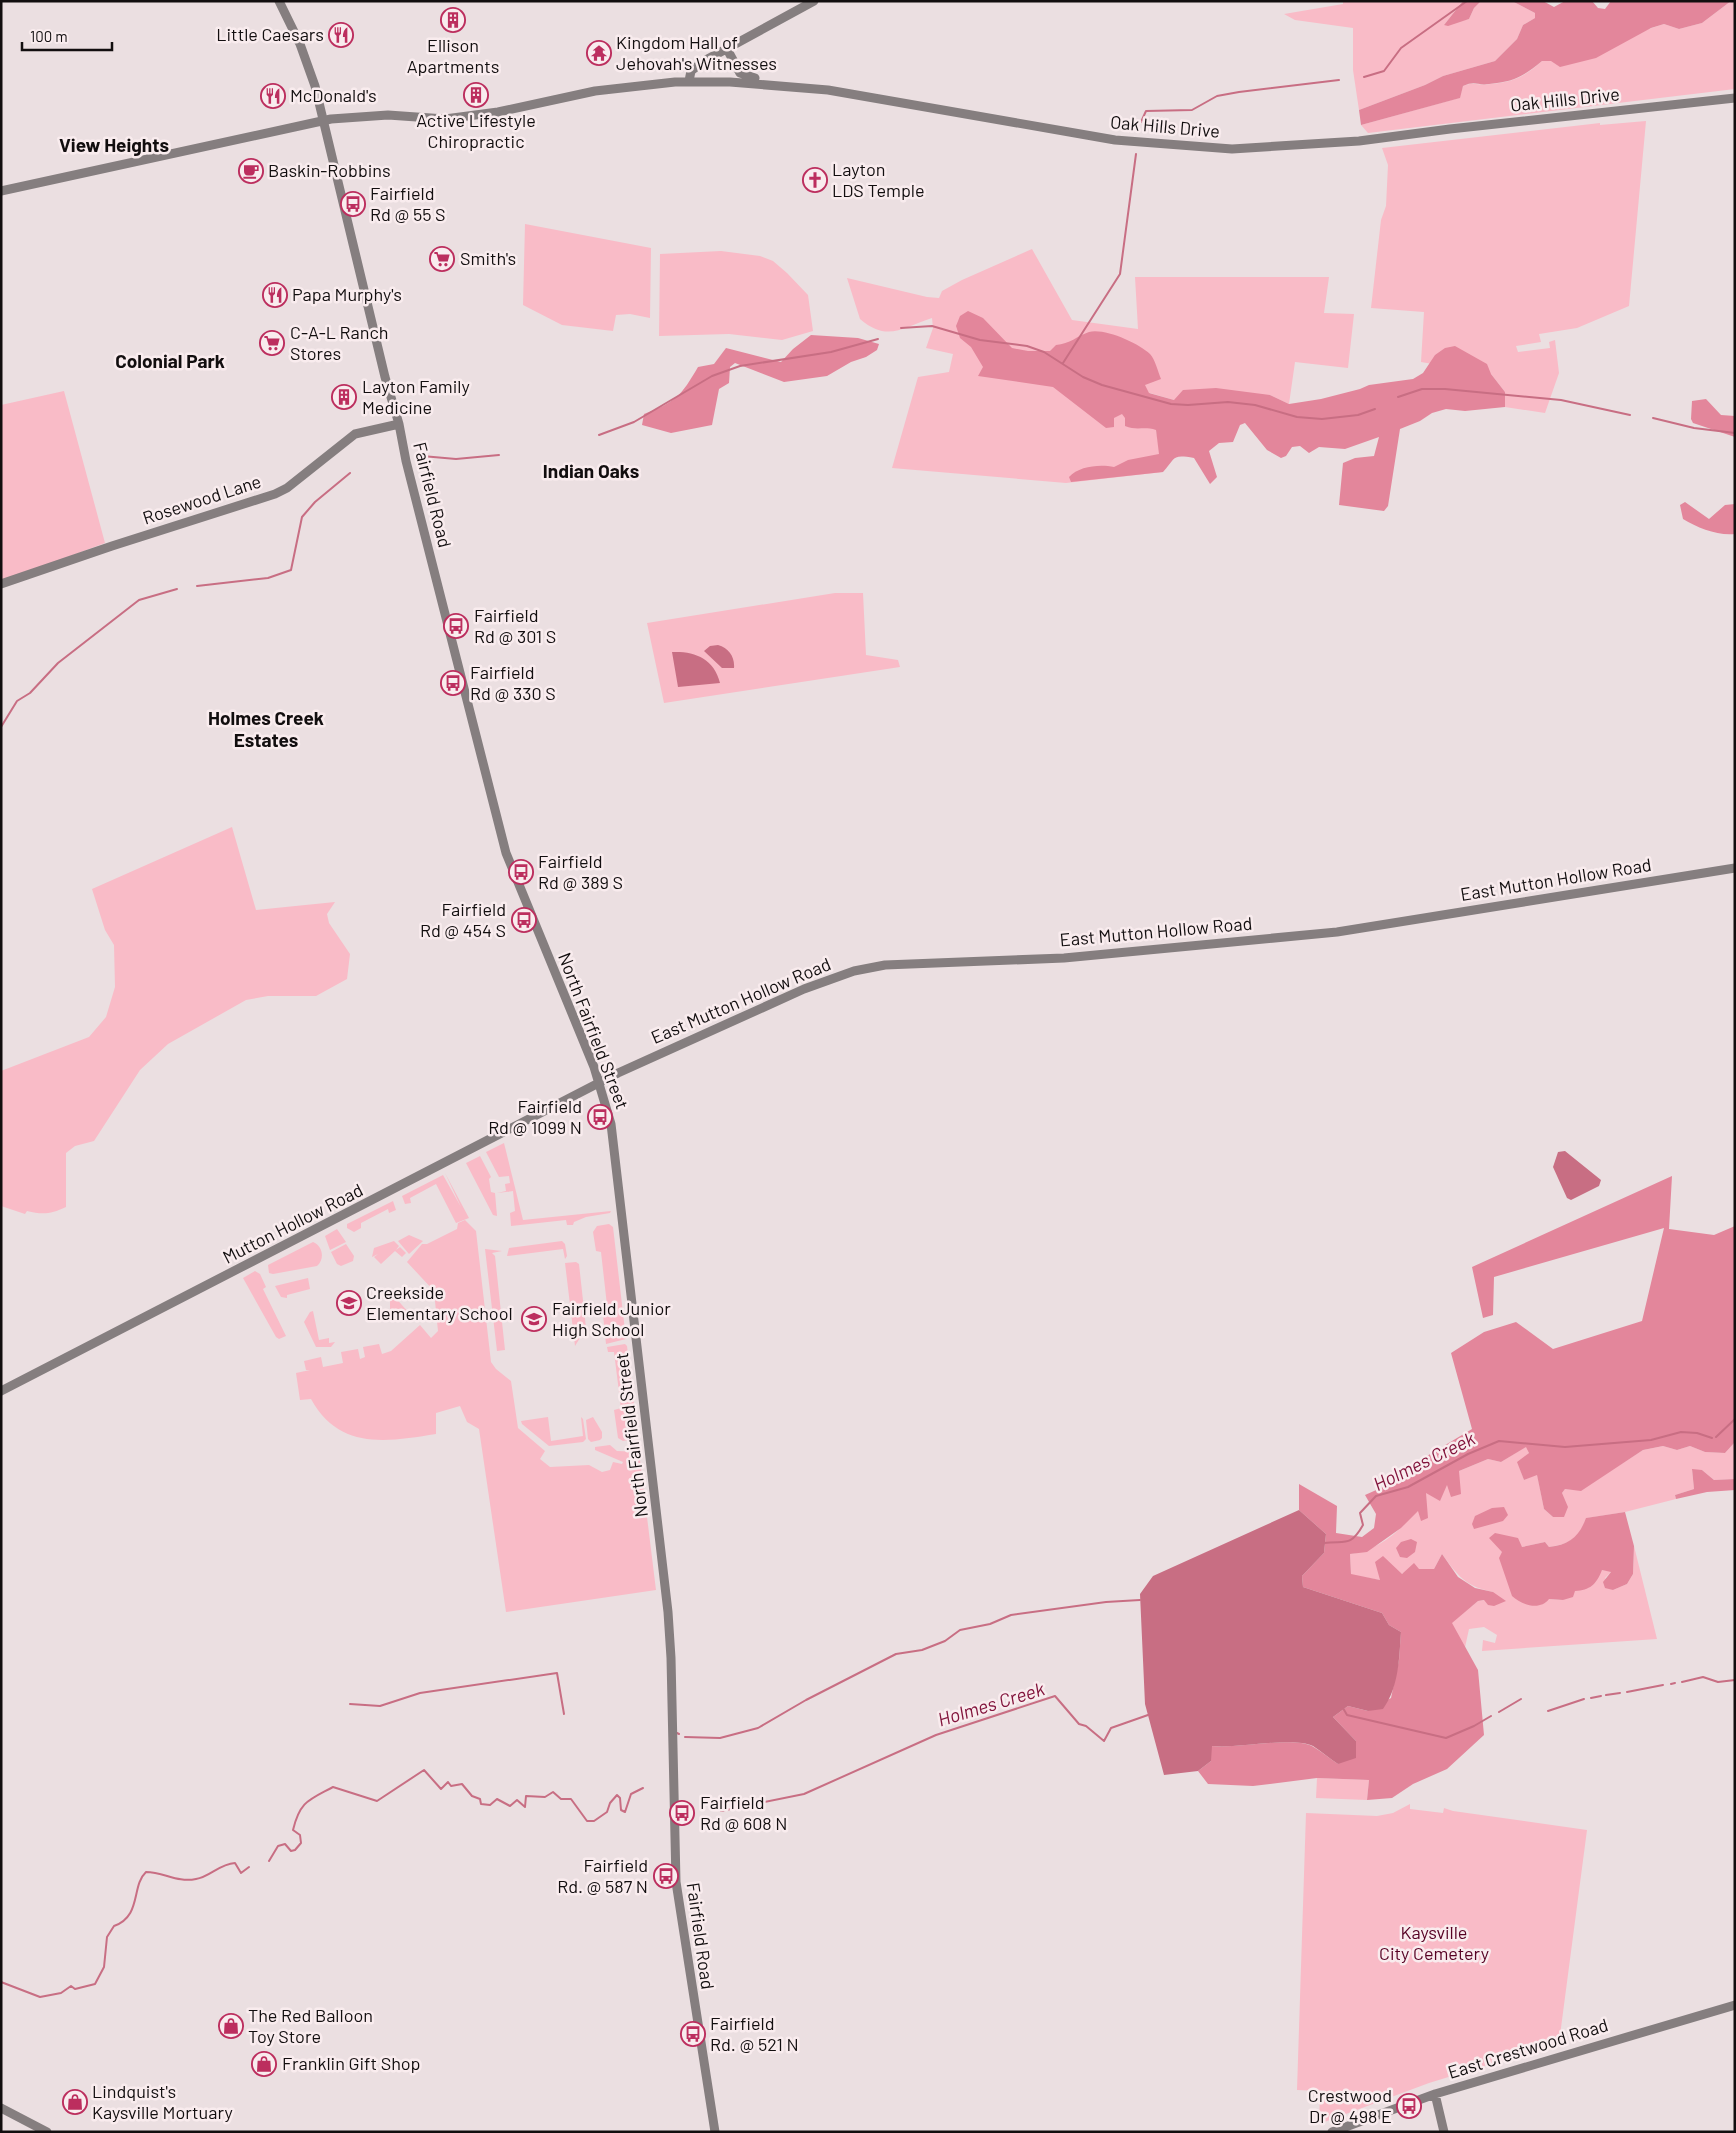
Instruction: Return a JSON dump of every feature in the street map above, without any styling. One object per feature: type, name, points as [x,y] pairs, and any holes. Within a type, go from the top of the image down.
[{"type":"street","name":"Fairfield Road","points":[[279,1],[304,53],[324,120],[385,376],[399,424],[406,461],[501,834],[524,900]]},
{"type":"street","points":[[689,81],[691,71],[696,67],[814,1]]},
{"type":"street","points":[[727,49],[743,75],[794,86]]},
{"type":"street","name":"Oak Hills Drive","points":[[1,191],[324,120],[365,115],[445,120],[595,91],[689,81],[744,82],[794,86],[916,104],[1115,140],[1232,149],[1360,141],[1450,129],[1735,98]]},
{"type":"street","name":"Rosewood Lane","points":[[1,584],[275,494],[287,488],[355,434],[399,424]]},
{"type":"street","name":"East Mutton Hollow Road","points":[[599,1083],[804,989],[859,970],[901,964],[1064,958],[1337,932],[1735,868]]},
{"type":"street","name":"North Fairfield Street","points":[[524,900],[599,1083],[607,1106],[614,1144],[663,1565],[671,1658],[672,1744]]},
{"type":"street","name":"Mutton Hollow Road","points":[[1,1392],[599,1083]]},
{"type":"street","name":"Fairfield Road","points":[[672,1744],[676,1882],[715,2132]]},
{"type":"street","name":"East Crestwood Road","points":[[1332,2132],[1435,2094],[1735,2005]]},
{"type":"street","points":[[1435,2094],[1444,2132]]},
{"type":"street","points":[[1,2108],[48,2132]]},
{"type":"green space","points":[[1343,1],[1463,1],[1444,25],[1469,19],[1474,8],[1481,1],[1512,1],[1535,13],[1535,18],[1523,25],[1517,39],[1495,61],[1443,76],[1425,85],[1359,110],[1353,70],[1353,28],[1295,20],[1284,14],[1343,4]]},
{"type":"green space","points":[[1731,1],[1735,1],[1735,89],[1368,133],[1361,125],[1459,98],[1463,86],[1512,80],[1524,75],[1542,61],[1551,61],[1664,24],[1679,29],[1702,23]]},
{"type":"green space","points":[[1646,121],[1629,306],[1577,328],[1539,334],[1541,342],[1516,346],[1518,352],[1550,348],[1549,342],[1555,340],[1559,373],[1545,413],[1505,407],[1505,392],[1491,374],[1421,362],[1424,312],[1371,308],[1381,220],[1386,206],[1388,165],[1382,148],[1600,123],[1600,125]]},
{"type":"green space","points":[[525,224],[651,248],[650,318],[630,314],[616,315],[613,331],[562,325],[523,305]]},
{"type":"green space","points":[[1032,249],[1072,320],[1138,329],[1135,277],[1329,277],[1324,313],[1354,314],[1348,368],[1295,362],[1289,404],[1270,395],[1174,400],[1150,393],[1163,472],[1066,483],[892,468],[918,377],[949,372],[953,354],[926,348],[933,328],[932,318],[904,329],[887,332],[870,326],[860,319],[847,278],[927,297],[939,298],[942,291],[962,280]]},
{"type":"green space","points":[[721,251],[760,256],[773,261],[787,273],[808,295],[813,331],[782,340],[729,334],[659,336],[660,254]]},
{"type":"green space","points":[[64,391],[105,543],[1,582],[1,405]]},
{"type":"green space","points":[[835,593],[863,593],[866,655],[898,660],[900,667],[664,703],[647,623]]},
{"type":"green space","points":[[232,827],[256,910],[335,902],[327,914],[329,923],[350,954],[347,979],[316,996],[268,996],[246,1000],[168,1044],[140,1070],[94,1141],[75,1146],[66,1153],[66,1207],[42,1213],[27,1211],[25,1214],[1,1206],[1,1071],[89,1037],[106,1017],[115,987],[114,945],[105,930],[92,889]]},
{"type":"green space","points":[[504,1143],[523,1220],[611,1211],[610,1213],[586,1217],[574,1222],[573,1225],[567,1225],[566,1220],[511,1226],[510,1213],[515,1211],[513,1191],[497,1193],[506,1191],[505,1184],[510,1183],[509,1176],[499,1177],[486,1152]]},
{"type":"green space","points":[[480,1156],[491,1177],[489,1179],[491,1192],[495,1193],[497,1216],[493,1215],[466,1163]]},
{"type":"green space","points":[[445,1173],[469,1218],[456,1223],[436,1184],[410,1198],[411,1203],[405,1204],[402,1196],[443,1175],[461,1207]]},
{"type":"green space","points":[[393,1201],[396,1210],[389,1213],[388,1209],[361,1223],[361,1228],[354,1232],[347,1228],[347,1224]]},
{"type":"green space","points":[[465,1220],[476,1231],[491,1362],[496,1369],[511,1381],[518,1428],[545,1451],[540,1459],[550,1467],[589,1465],[602,1472],[610,1470],[613,1462],[622,1464],[623,1462],[595,1450],[595,1447],[610,1445],[617,1451],[639,1452],[656,1590],[506,1612],[479,1429],[467,1422],[460,1406],[436,1413],[436,1434],[382,1440],[365,1439],[350,1435],[335,1427],[322,1415],[311,1399],[300,1400],[296,1373],[310,1370],[306,1370],[304,1361],[321,1357],[323,1367],[343,1363],[341,1352],[358,1349],[360,1359],[365,1357],[363,1347],[379,1344],[382,1354],[391,1351],[420,1325],[431,1338],[438,1331],[434,1291],[407,1262],[422,1244],[427,1244],[457,1229],[458,1223]]},
{"type":"green space","points":[[609,1224],[613,1227],[626,1339],[606,1344],[603,1315],[608,1314],[601,1252],[596,1251],[593,1232],[597,1226]]},
{"type":"green space","points":[[337,1229],[346,1242],[330,1250],[325,1236]]},
{"type":"green space","points":[[409,1235],[423,1241],[409,1254],[398,1241]]},
{"type":"green space","points":[[394,1241],[399,1246],[396,1250],[400,1247],[406,1253],[402,1257],[395,1251],[381,1264],[374,1257],[378,1254],[372,1257],[374,1248]]},
{"type":"green space","points":[[562,1241],[565,1244],[567,1256],[565,1259],[563,1249],[507,1256],[509,1248]]},
{"type":"green space","points":[[313,1242],[319,1246],[322,1253],[320,1263],[317,1266],[273,1274],[269,1273],[268,1265]]},
{"type":"green space","points":[[346,1244],[354,1256],[353,1261],[341,1266],[337,1264],[331,1252]]},
{"type":"green space","points":[[485,1249],[502,1251],[492,1253],[495,1256],[505,1350],[497,1351]]},
{"type":"green space","points":[[576,1262],[579,1264],[586,1328],[575,1346],[565,1263]]},
{"type":"green space","points":[[255,1271],[260,1274],[266,1287],[263,1289],[286,1336],[279,1339],[276,1337],[243,1278]]},
{"type":"green space","points":[[308,1278],[310,1289],[287,1295],[287,1298],[281,1297],[275,1286]]},
{"type":"green space","points":[[394,1296],[409,1313],[398,1321],[390,1311],[390,1301]]},
{"type":"green space","points":[[313,1311],[319,1340],[329,1338],[329,1343],[335,1342],[331,1347],[316,1347],[304,1322],[310,1312]]},
{"type":"green space","points":[[625,1344],[627,1346],[638,1438],[623,1441],[618,1438],[614,1410],[621,1408],[614,1352],[608,1352],[607,1347]]},
{"type":"green space","points":[[548,1417],[551,1441],[583,1436],[581,1417],[583,1419],[586,1439],[583,1442],[549,1446],[522,1424],[521,1421]]},
{"type":"green space","points":[[593,1417],[602,1432],[602,1438],[591,1442],[588,1439],[586,1420]]},
{"type":"green space","points":[[1735,1442],[1735,1479],[1714,1480],[1702,1470],[1692,1470],[1694,1489],[1675,1495],[1676,1499],[1625,1512],[1587,1518],[1573,1539],[1557,1546],[1549,1547],[1545,1542],[1522,1547],[1495,1533],[1549,1599],[1563,1600],[1602,1570],[1612,1571],[1605,1578],[1613,1590],[1627,1584],[1633,1574],[1634,1546],[1657,1639],[1482,1651],[1483,1640],[1495,1643],[1497,1635],[1484,1627],[1469,1629],[1464,1652],[1447,1615],[1452,1622],[1478,1601],[1485,1600],[1493,1592],[1475,1587],[1463,1579],[1442,1554],[1434,1569],[1419,1569],[1380,1580],[1351,1575],[1350,1554],[1374,1547],[1385,1541],[1405,1524],[1426,1493],[1447,1485],[1459,1471],[1488,1459],[1501,1462],[1527,1446],[1529,1453],[1518,1463],[1524,1480],[1537,1474],[1544,1509],[1553,1517],[1564,1517],[1562,1493],[1565,1489],[1581,1490],[1643,1450],[1663,1446],[1677,1450],[1690,1446],[1705,1452],[1725,1453]]},
{"type":"green space","points":[[1317,1778],[1369,1780],[1367,1800],[1316,1798]]},
{"type":"green space","name":"Kaysville City Cemetery","points":[[1410,1804],[1410,1809],[1443,1813],[1444,1808],[1453,1811],[1587,1830],[1559,2043],[1429,2083],[1319,2124],[1320,2091],[1297,2090],[1306,1813],[1377,1816],[1393,1813]]},
{"type":"shaded area","points":[[1463,1],[1481,1],[1474,8],[1469,19],[1448,26],[1444,25]]},
{"type":"shaded area","points":[[1512,1],[1543,1],[1554,7],[1565,1],[1592,1],[1598,8],[1605,9],[1611,1],[1731,1],[1702,23],[1679,29],[1664,24],[1651,28],[1596,58],[1560,67],[1551,61],[1542,61],[1530,71],[1512,80],[1498,83],[1467,84],[1463,86],[1460,98],[1361,125],[1359,110],[1425,85],[1443,76],[1495,61],[1517,39],[1523,25],[1535,18],[1535,13]]},
{"type":"shaded area","points":[[968,311],[983,318],[1012,348],[1028,351],[1050,351],[1056,345],[1089,332],[1104,332],[1121,337],[1145,350],[1153,359],[1161,379],[1145,385],[1149,393],[1174,400],[1183,390],[1216,388],[1270,395],[1289,404],[1321,399],[1369,385],[1413,379],[1423,373],[1435,355],[1445,348],[1455,346],[1487,364],[1491,374],[1505,392],[1505,407],[1465,411],[1446,409],[1432,413],[1420,421],[1400,429],[1388,506],[1384,511],[1339,505],[1343,463],[1355,458],[1374,456],[1379,437],[1345,449],[1319,447],[1309,453],[1300,446],[1292,447],[1286,456],[1281,458],[1267,450],[1245,423],[1240,425],[1233,442],[1219,443],[1209,451],[1217,477],[1210,484],[1194,458],[1181,457],[1175,458],[1163,472],[1071,482],[1069,477],[1084,468],[1096,466],[1114,467],[1128,460],[1159,454],[1156,430],[1125,426],[1125,418],[1122,414],[1114,418],[1114,427],[1106,428],[1053,387],[978,376],[983,367],[971,347],[960,338],[956,326],[960,316]]},
{"type":"shaded area","points":[[811,335],[858,338],[879,344],[877,350],[866,357],[851,362],[827,376],[784,382],[735,363],[730,367],[729,383],[719,389],[712,425],[671,433],[642,425],[644,414],[671,402],[687,385],[698,367],[714,364],[726,348],[781,362],[793,349]]},
{"type":"shaded area","points":[[1706,399],[1721,415],[1735,416],[1735,437],[1693,423],[1691,419],[1692,401]]},
{"type":"shaded area","points":[[1685,502],[1709,519],[1725,505],[1735,504],[1735,534],[1708,531],[1683,519],[1680,505]]},
{"type":"shaded area","points":[[718,645],[725,648],[730,654],[734,668],[722,668],[704,651],[710,646]]},
{"type":"shaded area","points":[[672,652],[688,653],[702,658],[713,667],[720,683],[678,687]]},
{"type":"shaded area","points":[[1565,1151],[1601,1180],[1599,1186],[1571,1200],[1567,1198],[1553,1167],[1558,1152]]},
{"type":"shaded area","points":[[1672,1176],[1669,1229],[1714,1235],[1735,1226],[1735,1442],[1725,1453],[1705,1452],[1690,1446],[1677,1450],[1663,1446],[1643,1450],[1581,1491],[1565,1489],[1562,1493],[1568,1507],[1564,1517],[1553,1517],[1544,1509],[1537,1475],[1524,1480],[1517,1462],[1529,1453],[1526,1447],[1501,1462],[1488,1459],[1459,1471],[1461,1494],[1451,1497],[1447,1485],[1440,1501],[1426,1493],[1428,1518],[1421,1521],[1418,1511],[1401,1528],[1367,1552],[1350,1554],[1351,1574],[1380,1580],[1375,1562],[1383,1556],[1402,1574],[1414,1563],[1419,1569],[1434,1569],[1442,1554],[1458,1577],[1475,1588],[1493,1592],[1506,1601],[1494,1606],[1488,1605],[1484,1600],[1478,1601],[1452,1623],[1478,1670],[1484,1735],[1447,1769],[1413,1784],[1392,1798],[1367,1800],[1369,1780],[1317,1778],[1253,1786],[1208,1784],[1198,1771],[1211,1761],[1211,1746],[1278,1742],[1303,1743],[1312,1746],[1338,1764],[1356,1741],[1333,1717],[1348,1706],[1368,1711],[1391,1698],[1399,1660],[1401,1632],[1389,1625],[1382,1613],[1303,1587],[1302,1576],[1324,1553],[1326,1534],[1299,1510],[1299,1484],[1337,1506],[1336,1533],[1362,1537],[1374,1528],[1376,1514],[1365,1495],[1419,1471],[1422,1459],[1472,1429],[1451,1353],[1484,1332],[1516,1322],[1553,1349],[1642,1321],[1664,1228],[1494,1277],[1493,1315],[1483,1318],[1472,1267]]},
{"type":"shaded area","points":[[1692,1469],[1702,1470],[1714,1480],[1735,1479],[1735,1490],[1707,1492],[1676,1499],[1675,1495],[1694,1489]]},
{"type":"shaded area","points":[[1504,1507],[1508,1515],[1503,1521],[1474,1529],[1472,1524],[1475,1516],[1492,1508]]},
{"type":"shaded area","points":[[1299,1510],[1326,1534],[1324,1553],[1302,1576],[1303,1587],[1382,1613],[1389,1625],[1401,1632],[1397,1672],[1388,1700],[1383,1709],[1368,1711],[1348,1706],[1333,1717],[1356,1741],[1356,1758],[1338,1764],[1313,1746],[1292,1742],[1212,1746],[1211,1761],[1198,1771],[1164,1775],[1145,1704],[1140,1594],[1153,1576]]},
{"type":"shaded area","points":[[1625,1512],[1634,1546],[1633,1574],[1627,1584],[1613,1590],[1605,1588],[1603,1582],[1611,1572],[1602,1570],[1592,1586],[1575,1591],[1573,1597],[1563,1600],[1549,1599],[1545,1603],[1536,1606],[1521,1602],[1512,1596],[1499,1558],[1502,1552],[1489,1538],[1495,1533],[1518,1538],[1522,1547],[1545,1542],[1549,1547],[1556,1546],[1572,1539],[1580,1530],[1586,1518]]},
{"type":"shaded area","points":[[1411,1539],[1417,1542],[1415,1552],[1407,1558],[1400,1557],[1396,1548],[1401,1542]]},
{"type":"waterway","points":[[1364,77],[1384,71],[1401,48],[1467,1]]},
{"type":"waterway","points":[[1141,122],[1146,111],[1192,110],[1217,96],[1339,80]]},
{"type":"waterway","points":[[1063,363],[1120,274],[1136,154]]},
{"type":"waterway","points":[[901,328],[932,326],[980,340],[1027,346],[1044,352],[1083,377],[1102,385],[1171,404],[1188,405],[1228,402],[1255,405],[1297,417],[1322,419],[1358,415],[1375,409]]},
{"type":"waterway","points":[[599,435],[634,422],[712,376],[740,366],[831,352],[878,339]]},
{"type":"waterway","points":[[1398,397],[1422,389],[1445,389],[1561,400],[1630,415]]},
{"type":"waterway","points":[[1653,418],[1694,428],[1735,433]]},
{"type":"waterway","points":[[422,456],[456,459],[499,455]]},
{"type":"waterway","points":[[197,586],[268,578],[291,570],[302,517],[315,502],[350,473]]},
{"type":"waterway","points":[[1,727],[17,701],[30,693],[58,663],[139,600],[177,589]]},
{"type":"waterway","name":"Holmes Creek","points":[[1716,1437],[1735,1419]]},
{"type":"waterway","name":"Holmes Creek","points":[[1324,1543],[1346,1542],[1354,1537],[1363,1525],[1360,1513],[1376,1496],[1408,1487],[1468,1454],[1499,1441],[1565,1447],[1651,1440],[1681,1432],[1697,1433],[1712,1438]]},
{"type":"waterway","points":[[685,1737],[720,1738],[758,1728],[806,1700],[896,1654],[922,1650],[945,1641],[960,1630],[990,1624],[1011,1615],[1106,1602],[1140,1600]]},
{"type":"waterway","points":[[350,1704],[380,1706],[420,1693],[557,1673],[564,1714]]},
{"type":"waterway","points":[[1682,1682],[1703,1677],[1718,1682],[1735,1680]]},
{"type":"waterway","points":[[1671,1684],[1675,1683]]},
{"type":"waterway","points":[[1627,1692],[1663,1685]]},
{"type":"waterway","points":[[1606,1695],[1620,1693]]},
{"type":"waterway","name":"Holmes Creek","points":[[721,1811],[804,1794],[936,1735],[1055,1696],[1079,1724],[1086,1726],[1104,1741],[1111,1728],[1148,1715]]},
{"type":"waterway","points":[[1591,1698],[1601,1696]]},
{"type":"waterway","points":[[1499,1712],[1521,1699]]},
{"type":"waterway","points":[[1548,1711],[1584,1699]]},
{"type":"waterway","points":[[1343,1708],[1347,1715],[1446,1738],[1474,1726],[1491,1716]]},
{"type":"waterway","name":"Holmes Creek","points":[[269,1861],[278,1846],[285,1844],[291,1851],[295,1850],[301,1843],[300,1835],[293,1830],[302,1807],[333,1787],[377,1801],[424,1770],[441,1789],[448,1782],[451,1786],[462,1784],[472,1796],[480,1799],[481,1804],[490,1805],[497,1799],[510,1806],[517,1800],[525,1807],[526,1796],[545,1797],[553,1792],[561,1799],[571,1799],[587,1821],[594,1821],[607,1812],[610,1803],[617,1795],[620,1798],[621,1810],[625,1812],[631,1794],[643,1788]]},
{"type":"waterway","name":"Holmes Creek","points":[[1,1982],[40,1997],[61,1993],[71,1986],[75,1989],[95,1984],[104,1967],[107,1937],[114,1926],[129,1915],[141,1878],[146,1872],[189,1880],[201,1878],[229,1864],[235,1863],[241,1873],[249,1867]]},
{"type":"place","name":"Ellison Apartments","points":[[453,20]]},
{"type":"place","name":"Little Caesars","points":[[341,35]]},
{"type":"place","name":"Kingdom Hall of Jehovah's Witnesses","points":[[599,53]]},
{"type":"place","name":"Active Lifestyle Chiropractic","points":[[476,95]]},
{"type":"place","name":"McDonald's","points":[[273,96]]},
{"type":"place","name":"Baskin-Robbins","points":[[251,171]]},
{"type":"place","name":"Layton LDS Temple","points":[[815,180]]},
{"type":"place","name":"Fairfield Rd @ 55 S","points":[[353,204]]},
{"type":"place","name":"Smith's","points":[[442,259]]},
{"type":"place","name":"Papa Murphy's","points":[[275,295]]},
{"type":"place","name":"C-A-L Ranch Stores","points":[[272,343]]},
{"type":"place","name":"Layton Family Medicine","points":[[344,397]]},
{"type":"place","name":"Fairfield Rd @ 301 S","points":[[456,626]]},
{"type":"place","name":"Fairfield Rd @ 330 S","points":[[453,683]]},
{"type":"place","name":"Fairfield Rd @ 389 S","points":[[521,872]]},
{"type":"place","name":"Fairfield Rd @ 454 S","points":[[524,920]]},
{"type":"place","name":"Fairfield Rd @ 1099 N","points":[[600,1117]]},
{"type":"place","name":"Creekside Elementary School","points":[[349,1303]]},
{"type":"place","name":"Fairfield Junior High School","points":[[534,1319]]},
{"type":"place","name":"Fairfield Rd @ 608 N","points":[[682,1813]]},
{"type":"place","name":"Fairfield Rd. @ 587 N","points":[[666,1876]]},
{"type":"place","name":"The Red Balloon Toy Store","points":[[231,2026]]},
{"type":"place","name":"Fairfield Rd. @ 521 N","points":[[693,2034]]},
{"type":"place","name":"Franklin Gift Shop","points":[[264,2064]]},
{"type":"place","name":"Lindquist's Kaysville Mortuary","points":[[75,2102]]},
{"type":"place","name":"Crestwood Dr @ 498 E","points":[[1409,2106]]},
{"type":"district","name":"View Heights","points":[[114,145]]},
{"type":"district","name":"Colonial Park","points":[[170,361]]},
{"type":"district","name":"Indian Oaks","points":[[591,471]]},
{"type":"district","name":"Holmes Creek Estates","points":[[266,729]]}]
